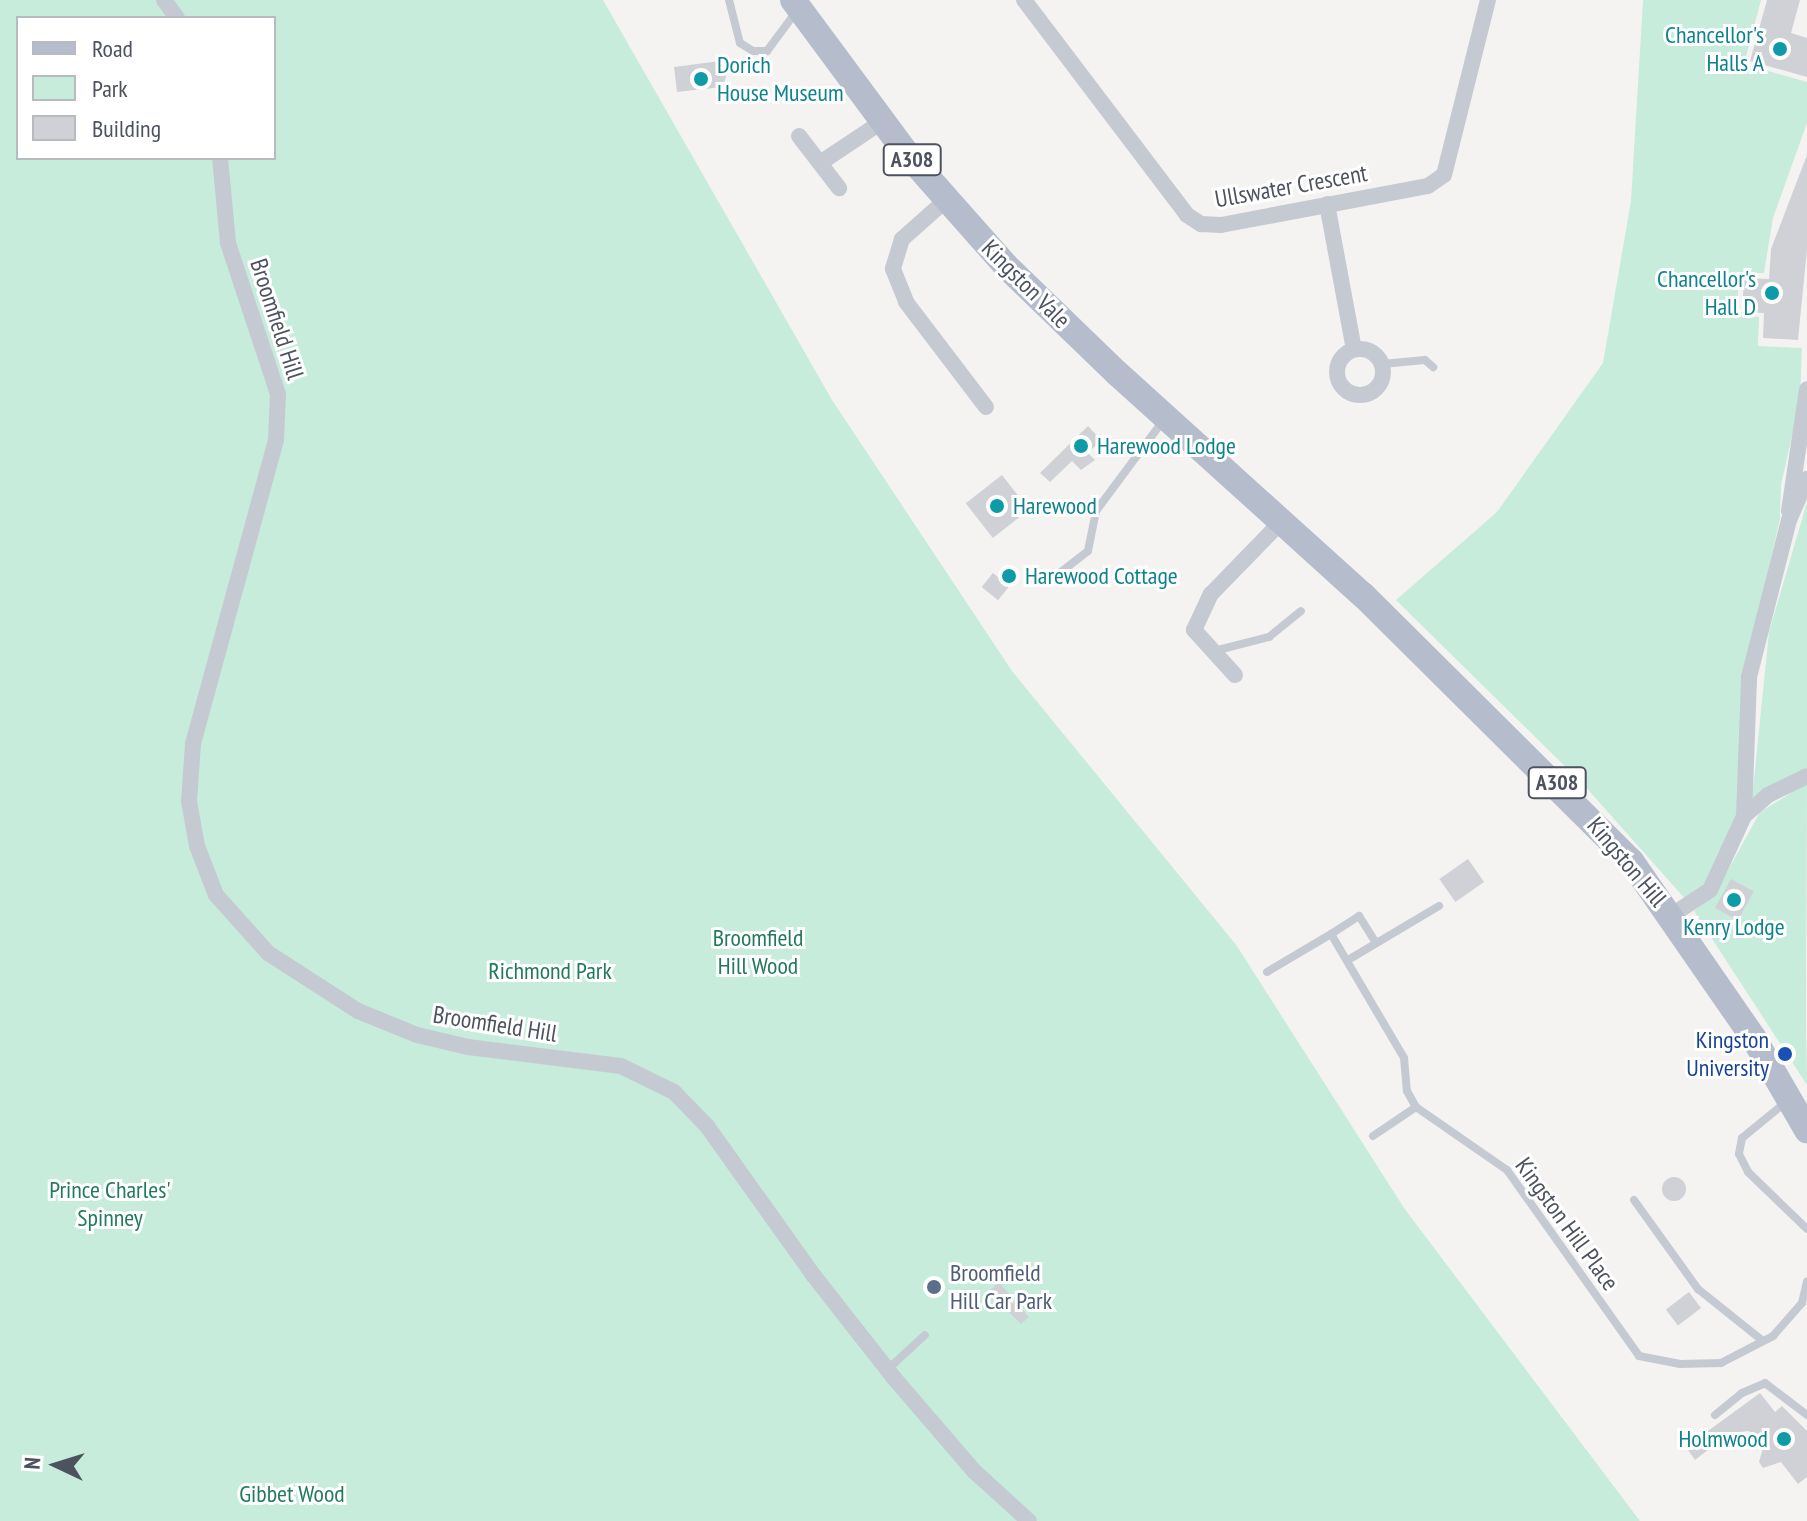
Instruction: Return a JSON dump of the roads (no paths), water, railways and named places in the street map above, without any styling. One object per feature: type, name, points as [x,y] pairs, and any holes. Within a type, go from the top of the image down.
[{"type":"main road","name":"Kingston Vale","points":[[796,4],[946,200],[1051,310],[1288,528]]},
{"type":"main road","name":"Kingston Hill","points":[[1288,528],[1550,776],[1631,861],[1672,915],[1807,1130]]},
{"type":"street","name":"Ullswater Crescent","points":[[1024,0],[1187,215],[1201,224],[1221,225],[1428,186],[1444,175],[1488,0]]},
{"type":"street","points":[[820,163],[883,121]]},
{"type":"street","points":[[799,136],[839,188]]},
{"type":"street","name":"Broomfield Hill","points":[[220,160],[228,243],[278,394],[276,440],[193,744],[189,801],[197,846],[216,895],[268,953],[358,1011],[430,1038],[621,1066],[656,1081],[692,1107],[887,1370],[974,1471],[1029,1521]]},
{"type":"street","points":[[946,200],[902,239],[893,269],[913,313],[986,407]]},
{"type":"street","points":[[1327,204],[1354,349]]},
{"type":"street","points":[[1354,349],[1370,351],[1382,364],[1381,380],[1371,392],[1346,391],[1336,371],[1342,356],[1354,349]]},
{"type":"street","points":[[1789,520],[1789,484],[1807,389]]},
{"type":"street","points":[[1672,915],[1710,890],[1744,816],[1749,677],[1789,520],[1807,479]]},
{"type":"street","points":[[1235,675],[1194,630],[1211,594],[1288,528]]},
{"type":"street","points":[[1744,816],[1768,795],[1807,776]]},
{"type":"lane","points":[[729,0],[740,43],[753,51],[767,51],[796,4]]},
{"type":"lane","points":[[1382,364],[1425,360],[1433,367]]},
{"type":"lane","points":[[1061,572],[1088,551],[1096,511],[1166,417]]},
{"type":"lane","points":[[1213,651],[1269,637],[1301,611]]},
{"type":"lane","points":[[1348,960],[1439,906]]},
{"type":"lane","points":[[1267,972],[1359,916],[1376,943]]},
{"type":"lane","points":[[1331,934],[1404,1058],[1407,1091],[1416,1107],[1373,1136]]},
{"type":"lane","points":[[1790,1100],[1756,1123],[1742,1138],[1739,1154],[1748,1172],[1807,1229]]},
{"type":"lane","name":"Kingston Hill Place","points":[[1416,1107],[1507,1170],[1639,1356],[1680,1364],[1721,1363],[1763,1341],[1802,1303],[1807,1282]]},
{"type":"lane","points":[[1634,1200],[1698,1289],[1763,1341]]},
{"type":"lane","points":[[887,1370],[925,1335]]},
{"type":"lane","points":[[1715,1415],[1742,1393],[1765,1383],[1807,1415]]},
{"type":"place","name":"Chancellor's Halls A","points":[[1780,49]]},
{"type":"place","name":"Dorich House Museum","points":[[701,79]]},
{"type":"place","name":"Chancellor's Hall D","points":[[1772,293]]},
{"type":"place","name":"Harewood Lodge","points":[[1081,446]]},
{"type":"place","name":"Harewood","points":[[997,506]]},
{"type":"place","name":"Harewood Cottage","points":[[1009,576]]},
{"type":"place","name":"Kenry Lodge","points":[[1734,900]]},
{"type":"place","name":"Kingston University","points":[[1785,1054]]},
{"type":"place","name":"Broomfield Hill Car Park","points":[[934,1287]]},
{"type":"place","name":"Holmwood","points":[[1784,1439]]},
{"type":"park label","name":"Broomfield Hill Wood","points":[[758,952]]},
{"type":"park label","name":"Richmond Park","points":[[550,971]]},
{"type":"park label","name":"Prince Charles' Spinney","points":[[110,1204]]},
{"type":"park label","name":"Gibbet Wood","points":[[292,1494]]}]
